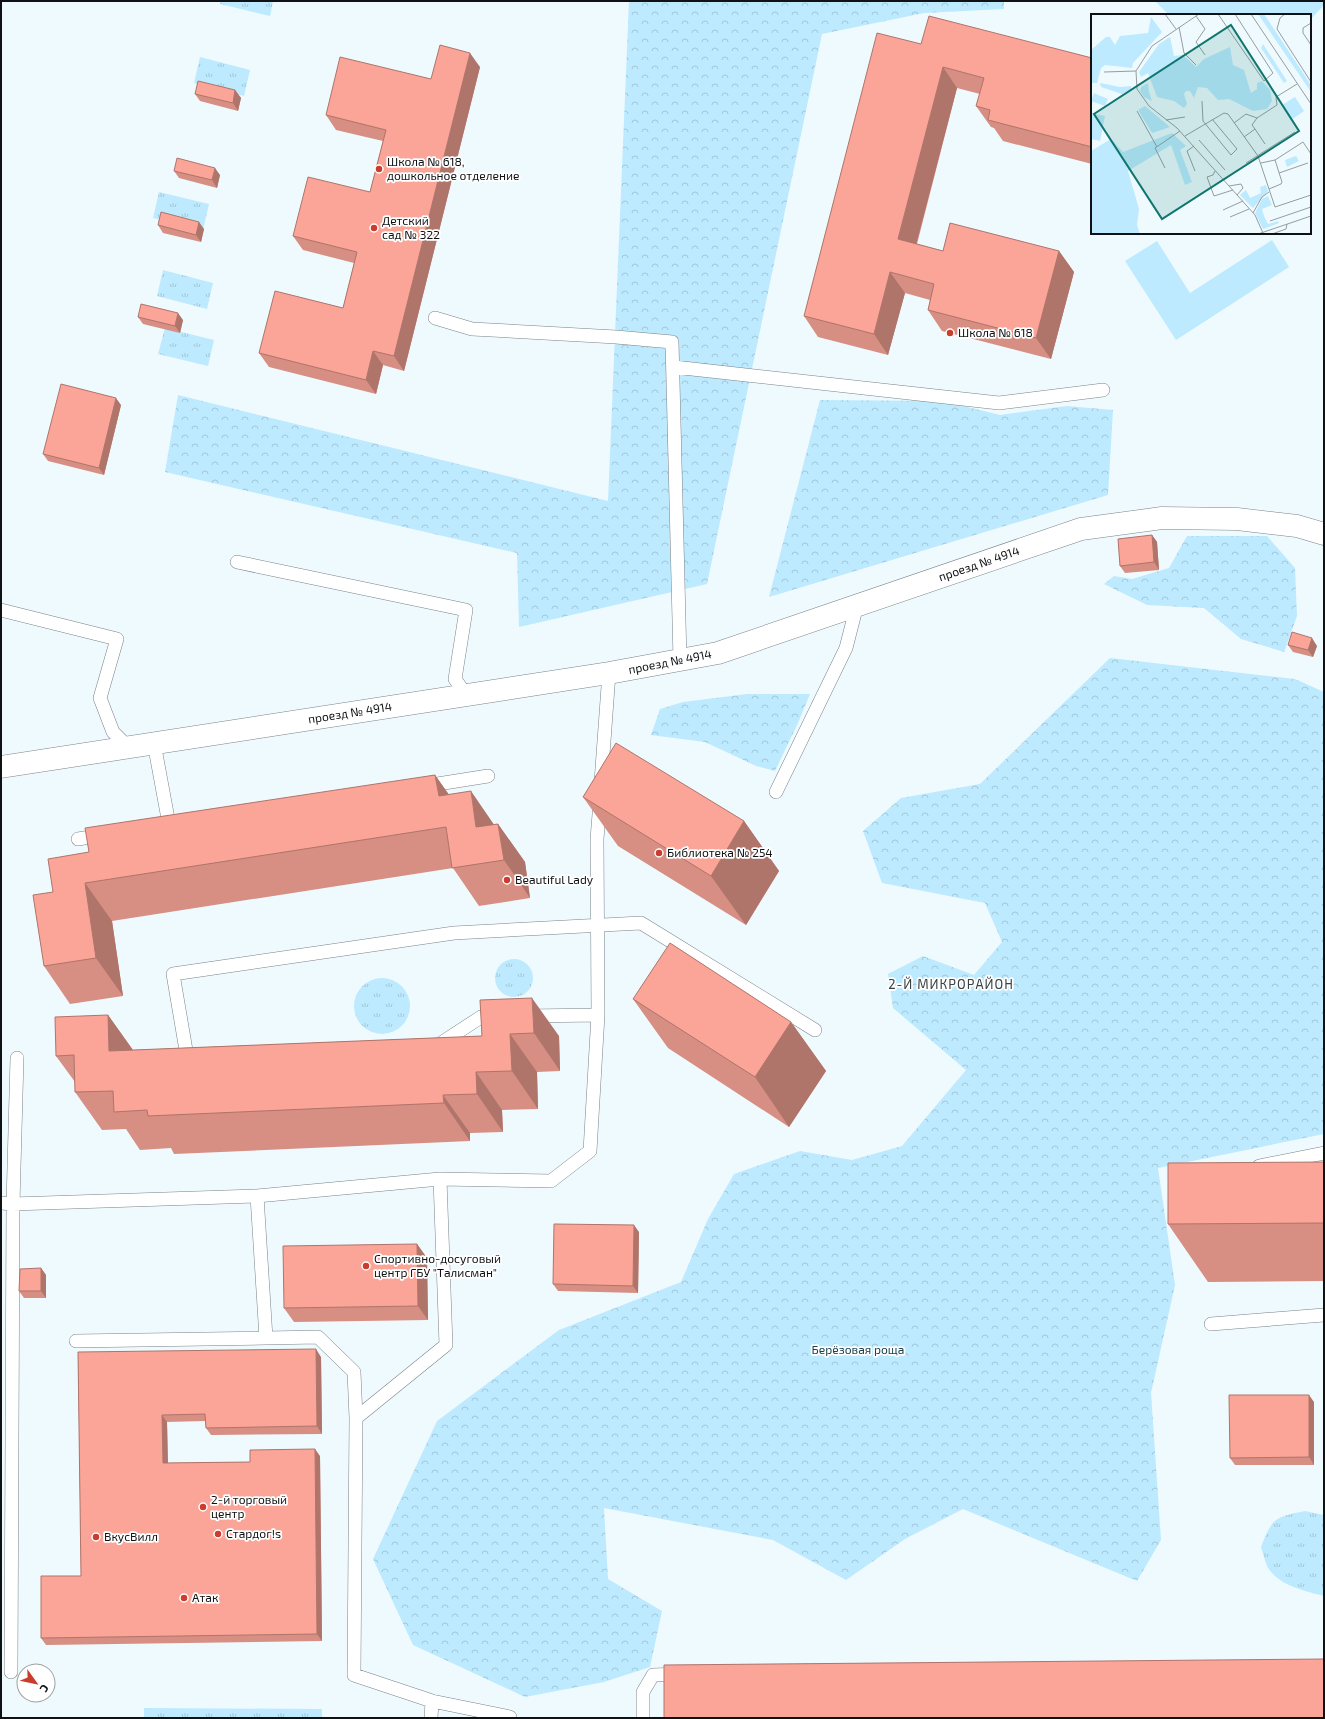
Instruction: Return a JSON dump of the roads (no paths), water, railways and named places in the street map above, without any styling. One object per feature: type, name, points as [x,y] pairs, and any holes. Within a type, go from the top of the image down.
[{"type":"street","name":"проезд № 4914","points":[[1,766],[609,673],[718,653],[1081,529],[1162,518],[1237,519],[1297,526],[1324,534]]},
{"type":"lane","points":[[435,318],[472,329],[616,337],[672,342],[674,367],[680,660]]},
{"type":"lane","points":[[674,367],[999,403],[1103,390]]},
{"type":"lane","points":[[237,562],[466,610],[455,679],[466,695]]},
{"type":"lane","points":[[776,792],[814,711],[846,648],[858,605]]},
{"type":"lane","points":[[1,610],[117,639],[100,698],[113,732],[126,746]]},
{"type":"lane","points":[[7,1203],[257,1196],[440,1178],[551,1181],[590,1151],[598,1014],[597,839],[609,673]]},
{"type":"lane","points":[[154,742],[169,824]]},
{"type":"lane","points":[[410,788],[488,776]]},
{"type":"lane","points":[[154,827],[185,822]]},
{"type":"lane","points":[[78,840],[116,833]]},
{"type":"lane","points":[[204,1061],[188,1062],[173,974],[454,933],[640,923],[814,1030]]},
{"type":"lane","points":[[424,1049],[432,1049],[481,1017],[598,1014]]},
{"type":"lane","points":[[11,1672],[7,1203],[17,1058]]},
{"type":"lane","points":[[1249,1168],[1324,1153]]},
{"type":"lane","points":[[356,1418],[446,1345],[440,1178]]},
{"type":"lane","points":[[257,1196],[266,1338]]},
{"type":"lane","points":[[1211,1324],[1324,1315]]},
{"type":"lane","points":[[76,1341],[318,1337],[354,1372],[356,1418],[354,1675],[432,1701],[510,1716]]},
{"type":"lane","points":[[643,1718],[642,1692],[653,1675],[696,1674]]},
{"type":"lane","points":[[431,1718],[432,1701]]},
{"type":"place","name":"Школа № 618, дошкольное отделение","points":[[379,169]]},
{"type":"place","name":"Детский сад № 322","points":[[374,228]]},
{"type":"place","name":"Школа № 618","points":[[950,333]]},
{"type":"place","name":"Библиотека № 254","points":[[659,853]]},
{"type":"place","name":"Beautiful Lady","points":[[507,880]]},
{"type":"place","name":"Спортивно-досуговый центр ГБУ \"Талисман\"","points":[[366,1266]]},
{"type":"place","name":"2-й торговый центр","points":[[203,1507]]},
{"type":"place","name":"Стардог!s","points":[[218,1534]]},
{"type":"place","name":"ВкусВилл","points":[[96,1537]]},
{"type":"place","name":"Атак","points":[[184,1598]]},
{"type":"district","name":"2-Й МИКРОРАЙОН","points":[[951,984]]},
{"type":"park label","name":"Берёзовая роща","points":[[858,1350]]}]
